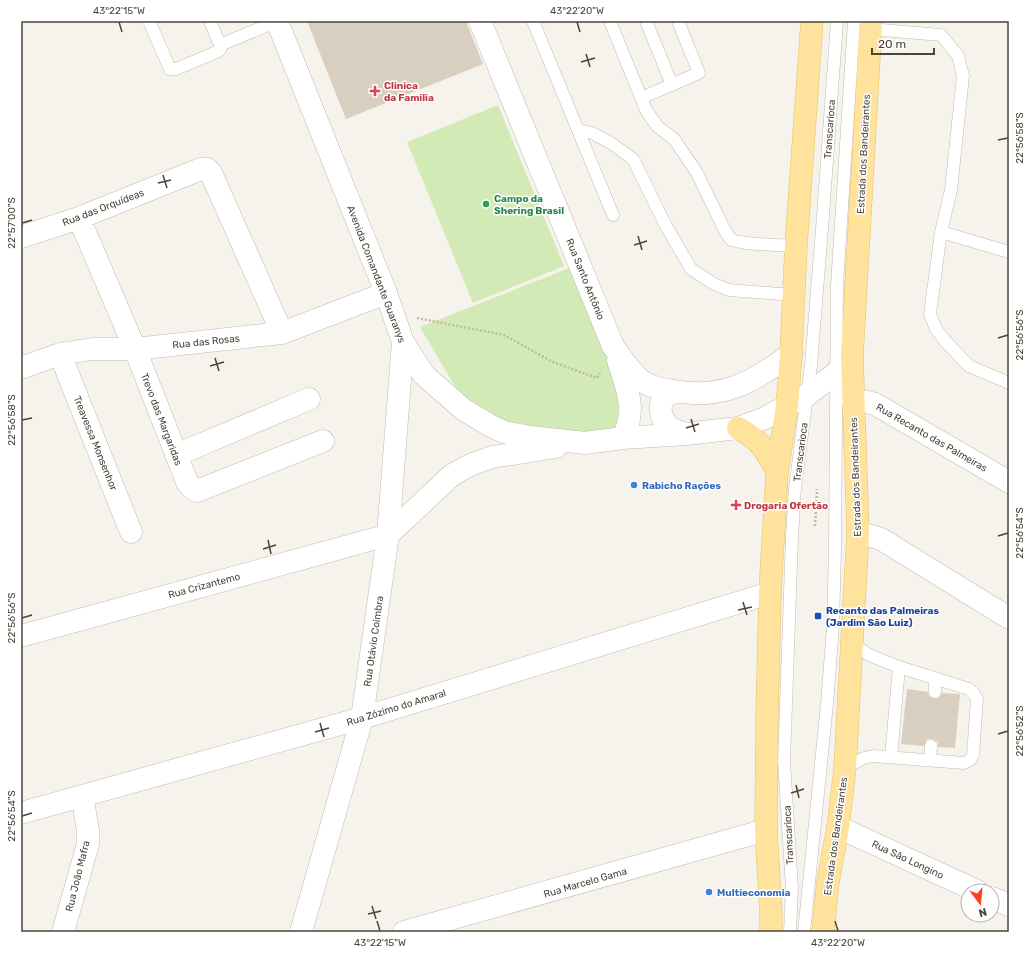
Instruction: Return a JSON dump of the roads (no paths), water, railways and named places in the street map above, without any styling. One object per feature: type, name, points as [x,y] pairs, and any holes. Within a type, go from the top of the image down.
[{"type":"main road","points":[[770,932],[771,913],[766,830],[770,593],[777,472],[787,406],[791,354],[796,246],[812,21]]},
{"type":"main road","name":"Estrada dos Bandeirantes","points":[[823,932],[828,882],[838,828],[845,768],[858,532],[852,400],[852,356],[865,24]]},
{"type":"main road","points":[[738,428],[749,434],[761,444],[777,472]]},
{"type":"street","name":"Avenida Comandante Guaranys","points":[[278,21],[386,293],[403,342],[424,375],[464,410],[491,426],[504,432],[530,437],[585,443],[623,438],[686,434],[738,428],[760,420],[807,395],[835,374],[852,356]]},
{"type":"street","name":"Rua Santo Antônio","points":[[480,21],[613,346],[632,372],[642,381],[654,388],[693,395],[706,394],[733,388],[752,380],[770,370],[791,354]]},
{"type":"street","name":"Rua das Orquídeas","points":[[21,237],[79,218],[201,169],[207,170],[211,173],[282,333]]},
{"type":"street","name":"Trevo das Margaridas","points":[[79,218],[135,349],[187,482],[192,488],[197,491],[323,441]]},
{"type":"street","name":"Rua das Rosas","points":[[21,368],[60,354],[92,349],[135,349],[282,333],[386,293]]},
{"type":"street","name":"Rua Otávio Coimbra","points":[[301,932],[362,718],[388,535],[403,342]]},
{"type":"street","points":[[613,346],[629,395],[630,417],[623,438]]},
{"type":"street","name":"Treavessa Monsenhor","points":[[60,354],[131,532]]},
{"type":"street","points":[[676,392],[664,398],[661,405],[661,413],[664,420],[670,427],[686,434]]},
{"type":"street","points":[[176,454],[309,399]]},
{"type":"street","name":"Rua Recanto das Palmeiras","points":[[852,400],[875,404],[1009,482]]},
{"type":"street","points":[[388,535],[452,475],[470,465],[492,457],[585,443]]},
{"type":"street","points":[[858,532],[881,539],[1009,618]]},
{"type":"street","name":"Rua Crizantemo","points":[[21,636],[388,535]]},
{"type":"street","name":"Rua Zózimo do Amaral","points":[[21,813],[362,718],[770,593]]},
{"type":"street","name":"Rua João Mafra","points":[[63,932],[88,844],[88,830],[82,796]]},
{"type":"street","name":"Rua São Longino","points":[[838,828],[960,883]]},
{"type":"street","name":"Rua Marcelo Gama","points":[[404,932],[766,830]]},
{"type":"lane","points":[[149,21],[170,68],[176,69],[219,52],[221,48],[210,21]]},
{"type":"lane","points":[[220,45],[278,21]]},
{"type":"lane","points":[[534,21],[613,215]]},
{"type":"lane","points":[[610,21],[646,110],[656,126],[674,139],[697,174],[724,230],[731,240],[758,245],[796,246]]},
{"type":"lane","points":[[646,21],[672,85]]},
{"type":"lane","points":[[641,98],[699,73],[678,21]]},
{"type":"lane","name":"Transcarioca","points":[[790,932],[792,888],[784,761],[789,587],[795,488],[811,365],[823,224],[837,21]]},
{"type":"lane","points":[[865,24],[941,35],[958,56],[963,76],[950,190],[941,232],[930,314],[936,329],[969,366],[1009,383]]},
{"type":"lane","name":"Transcarioca","points":[[804,932],[827,704],[833,626],[837,285],[865,24]]},
{"type":"lane","points":[[578,130],[592,133],[611,143],[632,159],[666,226],[691,269],[714,284],[729,290],[794,294]]},
{"type":"lane","points":[[941,232],[1009,252]]},
{"type":"lane","points":[[845,768],[864,758],[873,756],[891,756],[964,763],[970,760],[973,755],[977,699],[969,689],[899,667],[869,655],[851,642]]},
{"type":"lane","points":[[891,756],[899,667]]},
{"type":"lane","points":[[935,678],[935,692]]},
{"type":"lane","points":[[930,760],[931,746]]},
{"type":"place","name":"Clinica da Familia","points":[[375,91]]},
{"type":"place","name":"Campo da Shering Brasil","points":[[486,204]]},
{"type":"place","name":"Rabicho Rações","points":[[634,485]]},
{"type":"place","name":"Drogaria Ofertão","points":[[736,505]]},
{"type":"place","name":"Recanto das Palmeiras (Jardim São Luiz)","points":[[818,616]]},
{"type":"place","name":"Multieconomia","points":[[709,892]]}]
